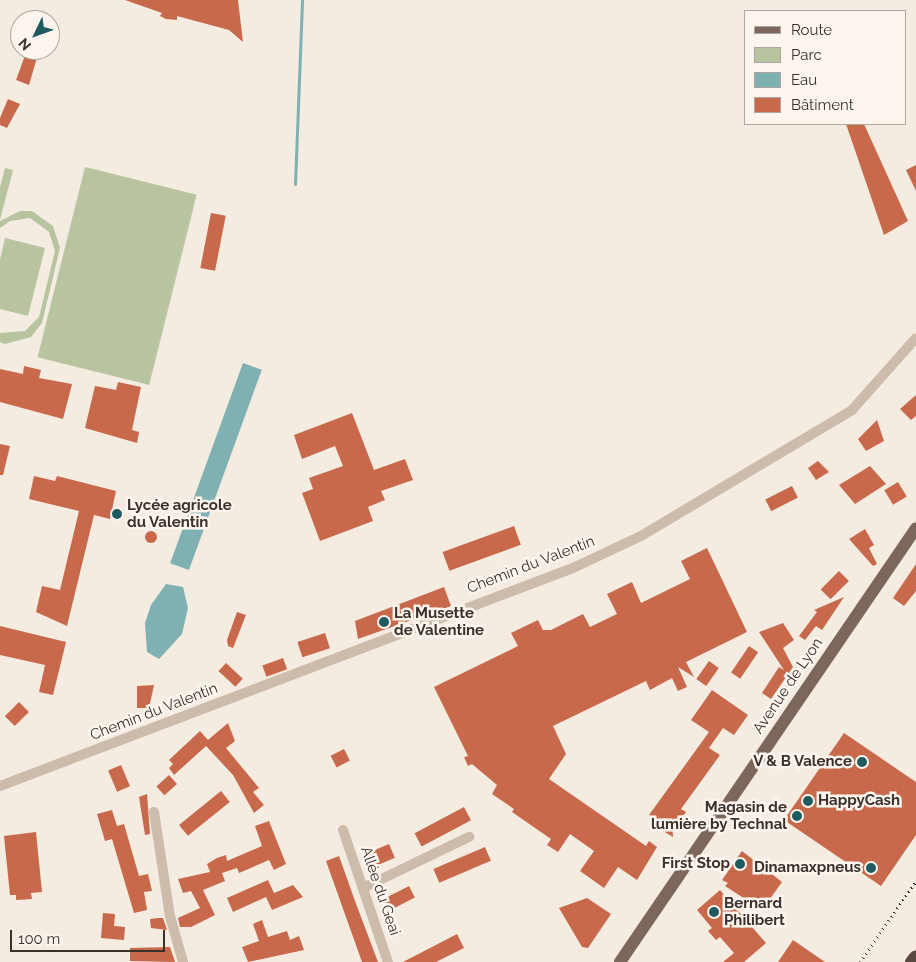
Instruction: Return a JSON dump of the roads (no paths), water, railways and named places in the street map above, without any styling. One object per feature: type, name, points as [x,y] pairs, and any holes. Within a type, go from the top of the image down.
[{"type":"highway","points":[[912,962],[916,958]]},
{"type":"main road","name":"Avenue de Lyon","points":[[620,962],[916,528]]},
{"type":"street","name":"Chemin du Valentin","points":[[0,786],[573,568],[641,536],[852,410],[916,338]]},
{"type":"street","points":[[154,812],[170,916],[183,962]]},
{"type":"street","name":"Allée du Geai","points":[[343,830],[388,962]]},
{"type":"street","points":[[363,888],[469,836]]},
{"type":"water","points":[[243,363],[262,370],[189,570],[170,563]]},
{"type":"water","points":[[166,584],[183,587],[188,608],[182,634],[159,659],[147,652],[145,623],[151,605]]},
{"type":"waterway","points":[[295,184],[302,0]]},
{"type":"railway","points":[[860,962],[916,881]]},
{"type":"place","name":"Lycée agricole du Valentin","points":[[117,514]]},
{"type":"place","name":"La Musette de Valentine","points":[[384,622]]},
{"type":"place","name":"V & B Valence","points":[[862,762]]},
{"type":"place","name":"HappyCash","points":[[808,801]]},
{"type":"place","name":"Magasin de lumière by Technal","points":[[797,816]]},
{"type":"place","name":"First Stop","points":[[740,864]]},
{"type":"place","name":"Dinamaxpneus","points":[[871,868]]},
{"type":"place","name":"Bernard Philibert","points":[[714,912]]}]
